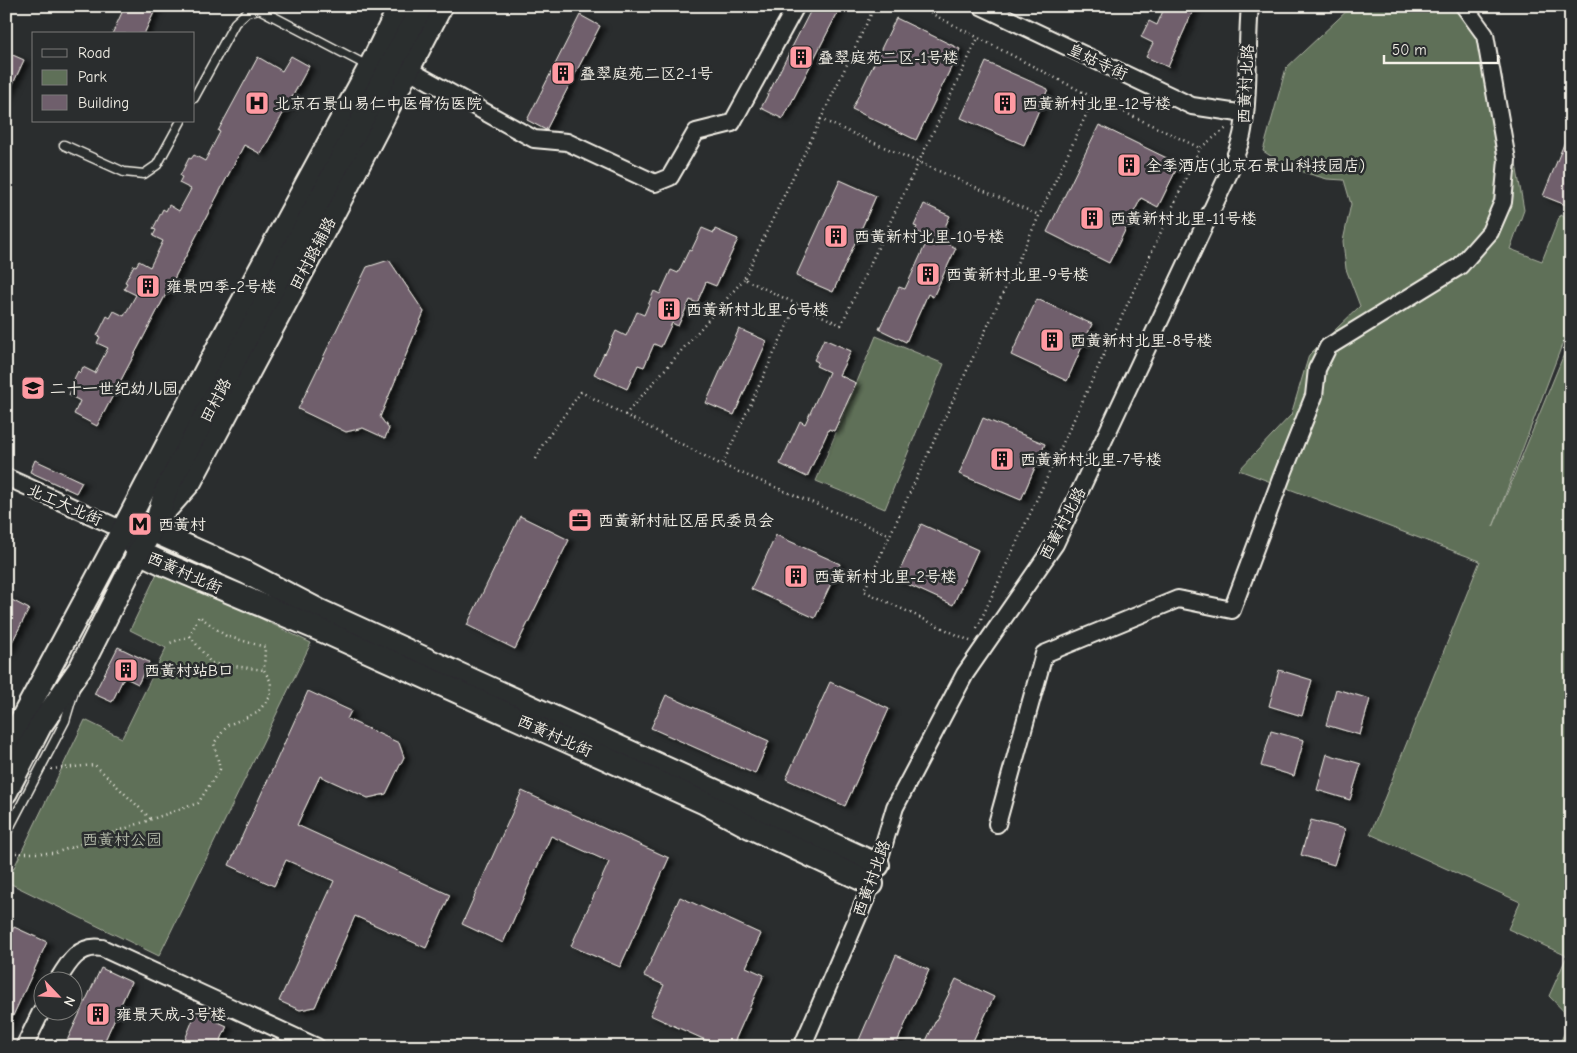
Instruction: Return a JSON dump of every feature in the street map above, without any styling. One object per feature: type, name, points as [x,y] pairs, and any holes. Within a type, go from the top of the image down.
[{"type":"street","name":"田村路","points":[[6,748],[222,340],[370,67],[400,6]]},
{"type":"street","name":"田村路","points":[[6,792],[40,726],[81,667],[154,524],[166,490],[422,6]]},
{"type":"street","name":"田村路辅路","points":[[154,524],[190,482],[409,70],[441,6]]},
{"type":"street","points":[[409,70],[534,139],[568,142],[655,184],[670,177],[696,132],[732,123],[796,6]]},
{"type":"street","name":"皇姑寺街","points":[[981,6],[1192,106],[1246,114]]},
{"type":"street","name":"西黄村北路","points":[[802,1047],[875,874],[895,808],[965,674],[1055,544],[1230,171],[1243,133],[1246,114],[1250,6]]},
{"type":"street","points":[[997,824],[1044,654],[1178,599],[1232,610],[1314,396],[1317,369],[1328,347],[1460,266],[1490,232],[1503,202],[1507,160],[1484,35],[1464,6]]},
{"type":"street","name":"北工大北街","points":[[6,478],[123,530]]},
{"type":"street","name":"西黄村北街","points":[[154,524],[318,610],[875,874],[750,827],[687,795],[323,631],[164,564],[139,552],[123,530],[154,524]]},
{"type":"street","points":[[64,970],[68,963],[87,948],[102,948],[317,1047]]},
{"type":"street","points":[[24,1047],[37,1020]]},
{"type":"lane","points":[[195,96],[235,23],[247,12],[258,9],[370,67]]},
{"type":"lane","points":[[64,145],[124,172],[144,174],[157,165],[180,122]]},
{"type":"lane","points":[[6,834],[65,721],[81,667]]},
{"type":"path","points":[[625,415],[744,279],[875,6]]},
{"type":"path","points":[[917,6],[1094,98],[1200,148]]},
{"type":"path","points":[[744,279],[840,325],[978,38]]},
{"type":"path","points":[[970,641],[864,592],[1094,98]]},
{"type":"path","points":[[974,632],[1200,148],[1246,114]]},
{"type":"path","points":[[820,119],[1039,215]]},
{"type":"path","points":[[722,465],[797,304]]},
{"type":"path","points":[[536,459],[543,444],[581,392],[722,465],[890,535]]},
{"type":"path","points":[[6,853],[55,853],[198,803],[220,769],[214,742],[228,725],[257,713],[270,697],[271,682],[264,670],[265,647],[226,636],[199,616],[190,636],[170,643]]},
{"type":"path","points":[[190,636],[211,663],[264,670]]},
{"type":"path","points":[[40,770],[95,765],[151,819]]},
{"type":"green space","points":[[1352,6],[1452,6],[1496,49],[1524,210],[1510,249],[1542,261],[1560,215],[1571,219],[1571,321],[1493,527],[1571,337],[1571,1019],[1549,996],[1567,956],[1508,929],[1520,902],[1370,834],[1480,561],[1239,470],[1291,415],[1309,355],[1360,306],[1346,269],[1343,241],[1351,204],[1344,180],[1327,179],[1289,168],[1263,151],[1286,68]]},
{"type":"green space","points":[[876,336],[944,364],[885,509],[816,481]]},
{"type":"green space","name":"西黄村公园","points":[[159,569],[311,643],[159,956],[7,882],[85,720],[122,738],[166,648],[130,630]]},
{"type":"green space","points":[[1571,1019],[1571,1047],[1558,1047]]},
{"type":"building","points":[[125,6],[157,6],[145,32],[113,32]]},
{"type":"building","name":"叠翠庭苑二区-1号楼","points":[[813,6],[841,6],[783,119],[761,108]]},
{"type":"building","points":[[1165,6],[1195,6],[1168,67],[1146,57],[1153,43],[1141,37],[1149,21],[1157,25]]},
{"type":"building","name":"叠翠庭苑二区2-1号","points":[[580,15],[600,26],[546,130],[527,120]]},
{"type":"building","points":[[896,18],[960,49],[916,140],[852,109]]},
{"type":"building","points":[[6,52],[24,60],[6,99]]},
{"type":"building","name":"雍景四季-2号楼","points":[[291,56],[309,66],[261,154],[244,145],[97,426],[74,414],[80,401],[69,395],[71,390],[69,389],[78,371],[80,373],[83,367],[95,373],[108,348],[97,343],[100,337],[97,336],[107,316],[110,318],[114,311],[124,316],[136,295],[124,289],[127,283],[125,282],[134,265],[136,266],[139,261],[150,267],[163,241],[153,236],[156,230],[153,229],[163,209],[166,211],[169,205],[179,211],[191,189],[179,183],[182,177],[180,176],[189,158],[191,159],[194,155],[205,161],[220,132],[218,131],[258,57],[282,71]]},
{"type":"building","name":"西黄新村北里-12号楼","points":[[986,62],[1048,89],[1024,145],[961,118]]},
{"type":"building","points":[[1099,125],[1179,164],[1158,207],[1141,198],[1109,263],[1047,232]]},
{"type":"building","points":[[1571,129],[1571,207],[1543,196]]},
{"type":"building","name":"西黄新村北里-10号楼","points":[[840,180],[876,196],[833,292],[796,276]]},
{"type":"building","name":"西黄新村北里-9号楼","points":[[924,204],[950,216],[939,240],[956,248],[933,297],[928,294],[906,342],[879,329],[899,287],[905,289],[929,237],[915,231],[917,227],[914,226]]},
{"type":"building","name":"西黄新村北里-6号楼","points":[[702,228],[714,233],[715,229],[738,239],[716,286],[706,282],[697,303],[690,300],[678,326],[672,323],[661,347],[654,344],[644,367],[638,365],[627,389],[594,374],[616,331],[626,336],[637,312],[644,315],[654,291],[660,294],[671,270],[678,273]]},
{"type":"building","points":[[389,260],[424,312],[380,417],[389,429],[385,438],[363,428],[346,432],[298,409],[367,267]]},
{"type":"building","name":"西黄新村北里-8号楼","points":[[1037,299],[1092,324],[1067,381],[1011,355]]},
{"type":"building","name":"西黄新村北里-6号楼","points":[[739,329],[767,341],[734,415],[706,403]]},
{"type":"building","name":"西黄新村北里-6号楼","points":[[824,339],[851,351],[839,375],[856,383],[834,431],[829,429],[807,477],[780,464],[800,421],[805,424],[829,372],[816,366],[818,362],[814,360]]},
{"type":"building","name":"西黄新村北里-7号楼","points":[[983,418],[1045,444],[1021,500],[959,474]]},
{"type":"building","points":[[35,460],[82,482],[76,493],[30,472]]},
{"type":"building","points":[[520,516],[569,540],[515,649],[467,625]]},
{"type":"building","points":[[921,524],[978,550],[953,605],[896,579]]},
{"type":"building","name":"西黄新村北里-2号楼","points":[[776,535],[840,564],[815,618],[751,589]]},
{"type":"building","points":[[6,597],[29,609],[6,654]]},
{"type":"building","name":"西黄村站B口","points":[[118,647],[149,662],[138,684],[124,677],[112,702],[94,694]]},
{"type":"building","points":[[1279,670],[1312,680],[1302,716],[1269,706]]},
{"type":"building","points":[[830,682],[889,709],[845,806],[786,779]]},
{"type":"building","points":[[1336,689],[1370,699],[1360,735],[1326,725]]},
{"type":"building","points":[[308,691],[351,711],[347,719],[399,743],[404,757],[386,794],[368,798],[320,776],[297,825],[450,895],[426,948],[355,916],[315,1007],[300,1010],[279,1001],[334,881],[286,860],[274,886],[229,865]]},
{"type":"building","points":[[666,695],[769,741],[755,774],[651,728]]},
{"type":"building","points":[[1271,731],[1304,740],[1294,776],[1261,766]]},
{"type":"building","points":[[1327,754],[1361,764],[1350,800],[1317,790]]},
{"type":"building","points":[[522,791],[669,858],[620,967],[571,946],[609,862],[551,836],[503,943],[462,924]]},
{"type":"building","points":[[1311,820],[1345,829],[1334,865],[1301,855]]},
{"type":"building","points":[[680,897],[761,934],[746,967],[764,975],[732,1047],[721,1047],[650,1015],[664,985],[644,976]]},
{"type":"building","points":[[14,927],[47,942],[34,970],[32,970],[32,975],[6,1031],[6,943]]},
{"type":"building","points":[[896,955],[929,970],[895,1047],[856,1047]]},
{"type":"building","name":"雍景天成-3号楼","points":[[101,968],[131,982],[102,1047],[64,1047],[77,1020],[82,1020],[82,1009]]},
{"type":"building","points":[[956,979],[994,997],[970,1047],[923,1047]]},
{"type":"building","points":[[196,1012],[227,1026],[218,1047],[182,1047]]},
{"type":"place","name":"叠翠庭苑二区-1号楼","points":[[801,57]]},
{"type":"place","name":"叠翠庭苑二区2-1号","points":[[563,73]]},
{"type":"place","name":"北京石景山易仁中医骨伤医院","points":[[257,103]]},
{"type":"place","name":"西黄新村北里-12号楼","points":[[1005,103]]},
{"type":"place","name":"全季酒店(北京石景山科技园店)","points":[[1129,165]]},
{"type":"place","name":"西黄新村北里-11号楼","points":[[1092,218]]},
{"type":"place","name":"西黄新村北里-10号楼","points":[[836,236]]},
{"type":"place","name":"西黄新村北里-9号楼","points":[[928,274]]},
{"type":"place","name":"雍景四季-2号楼","points":[[148,286]]},
{"type":"place","name":"西黄新村北里-6号楼","points":[[669,309]]},
{"type":"place","name":"西黄新村北里-8号楼","points":[[1052,340]]},
{"type":"place","name":"二十一世纪幼儿园","points":[[33,388]]},
{"type":"place","name":"西黄新村北里-7号楼","points":[[1002,459]]},
{"type":"place","name":"西黄新村社区居民委员会","points":[[580,520]]},
{"type":"place","name":"西黄村","points":[[140,524]]},
{"type":"place","name":"西黄新村北里-2号楼","points":[[796,576]]},
{"type":"place","name":"西黄村站B口","points":[[126,670]]},
{"type":"place","name":"雍景天成-3号楼","points":[[98,1014]]}]
